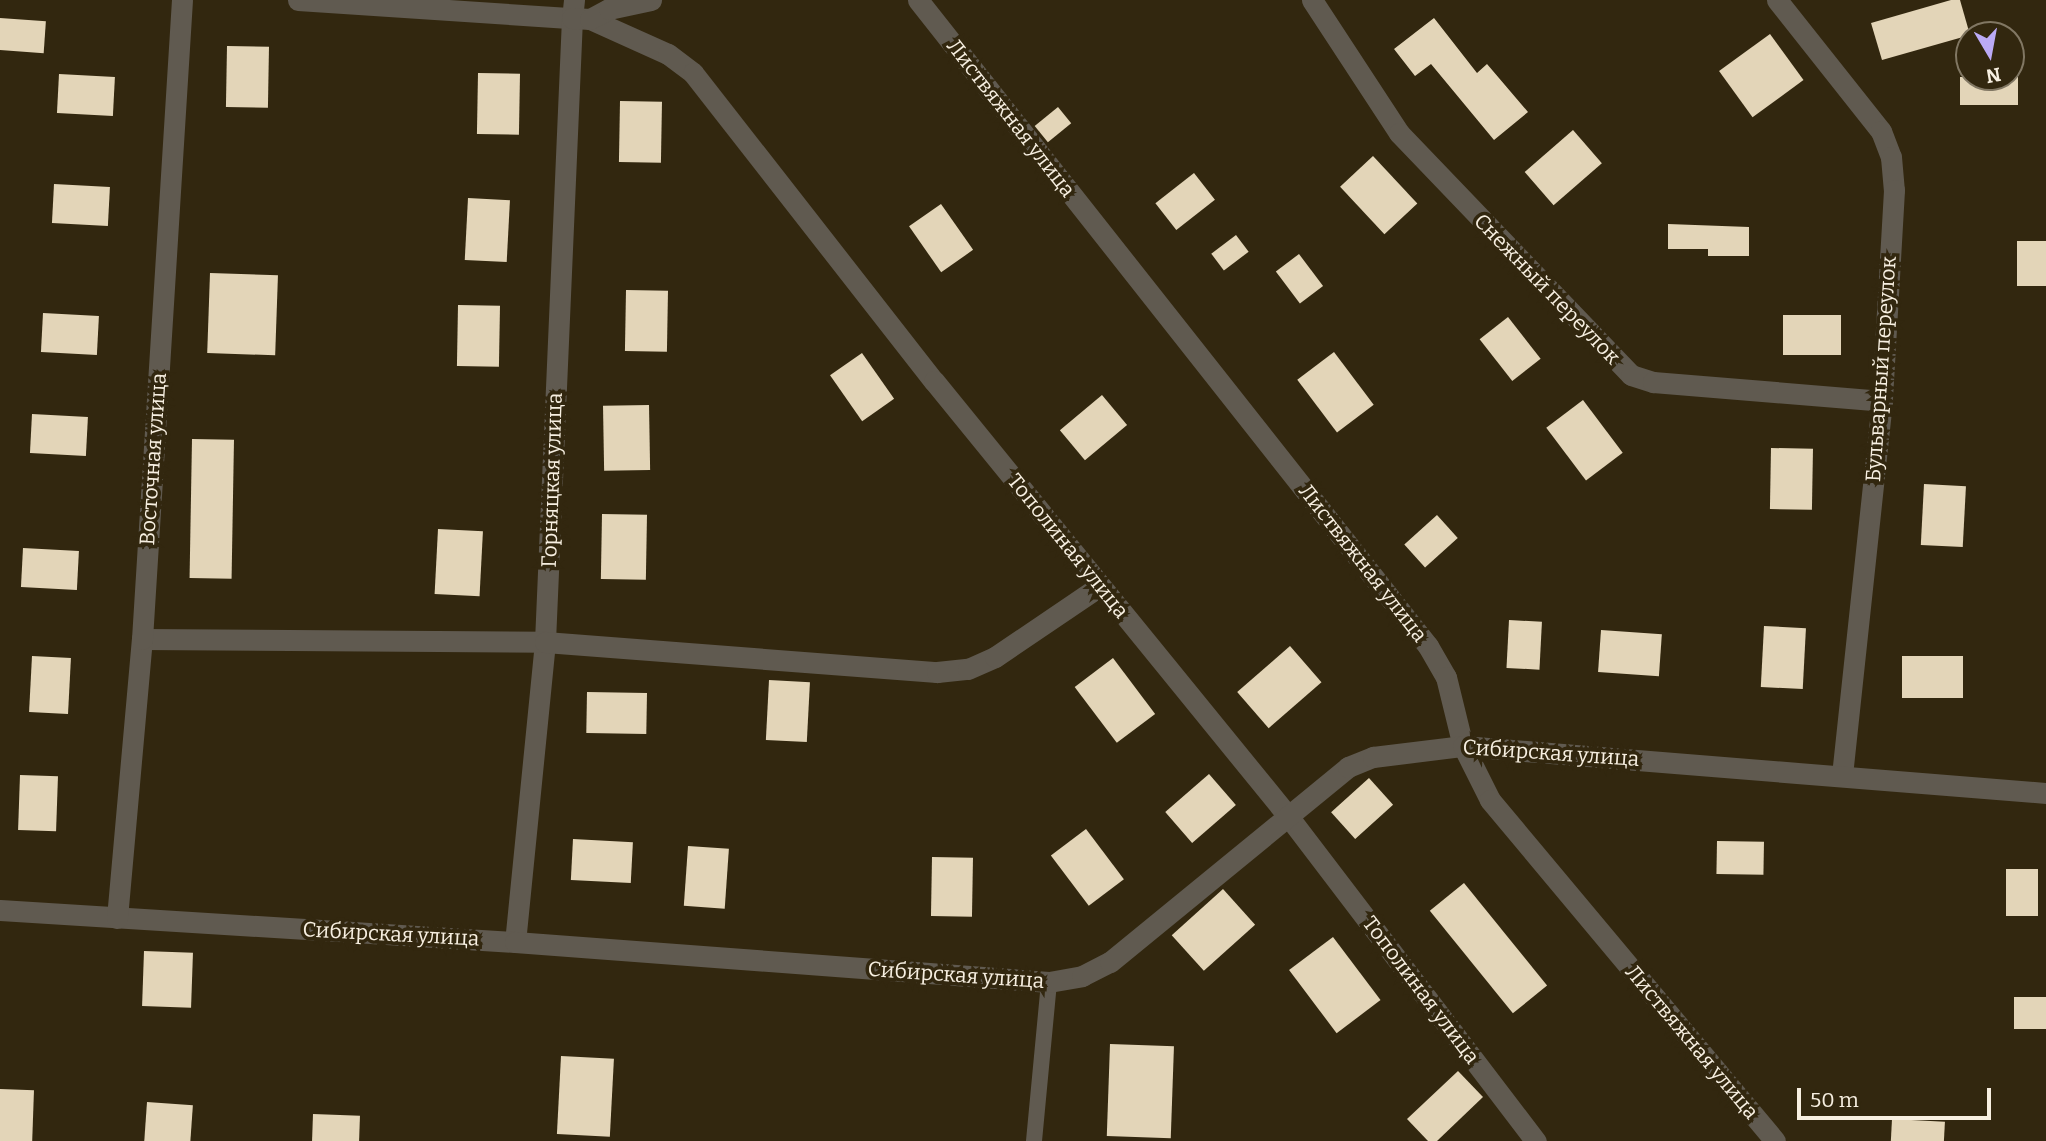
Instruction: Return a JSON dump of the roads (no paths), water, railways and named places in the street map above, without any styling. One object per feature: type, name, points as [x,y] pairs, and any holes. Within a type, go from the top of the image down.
[{"type":"street","name":"Восточная улица","points":[[117,918],[142,639],[182,0]]},
{"type":"street","points":[[298,0],[579,12],[651,0]]},
{"type":"street","name":"Листвяжная улица","points":[[918,0],[1428,646],[1446,677],[1462,746],[1490,800],[1775,1141]]},
{"type":"street","name":"Снежный переулок","points":[[1312,0],[1399,133],[1631,375],[1653,382],[1882,401]]},
{"type":"street","name":"Бульварный переулок","points":[[1777,0],[1881,131],[1891,157],[1894,190],[1882,401],[1842,774]]},
{"type":"street","name":"Тополиная улица","points":[[579,12],[668,54],[693,73],[1100,586],[1288,816],[1536,1141]]},
{"type":"street","name":"Горняцкая улица","points":[[515,942],[545,642],[579,12]]},
{"type":"street","points":[[142,639],[545,642],[937,672],[968,669],[995,657],[1100,586]]},
{"type":"street","name":"Сибирская улица","points":[[0,910],[515,942],[1049,982],[1082,976],[1110,962],[1348,767],[1373,757],[1462,746],[1842,774],[2046,793]]},
{"type":"lane","points":[[1034,1141],[1049,982]]}]
